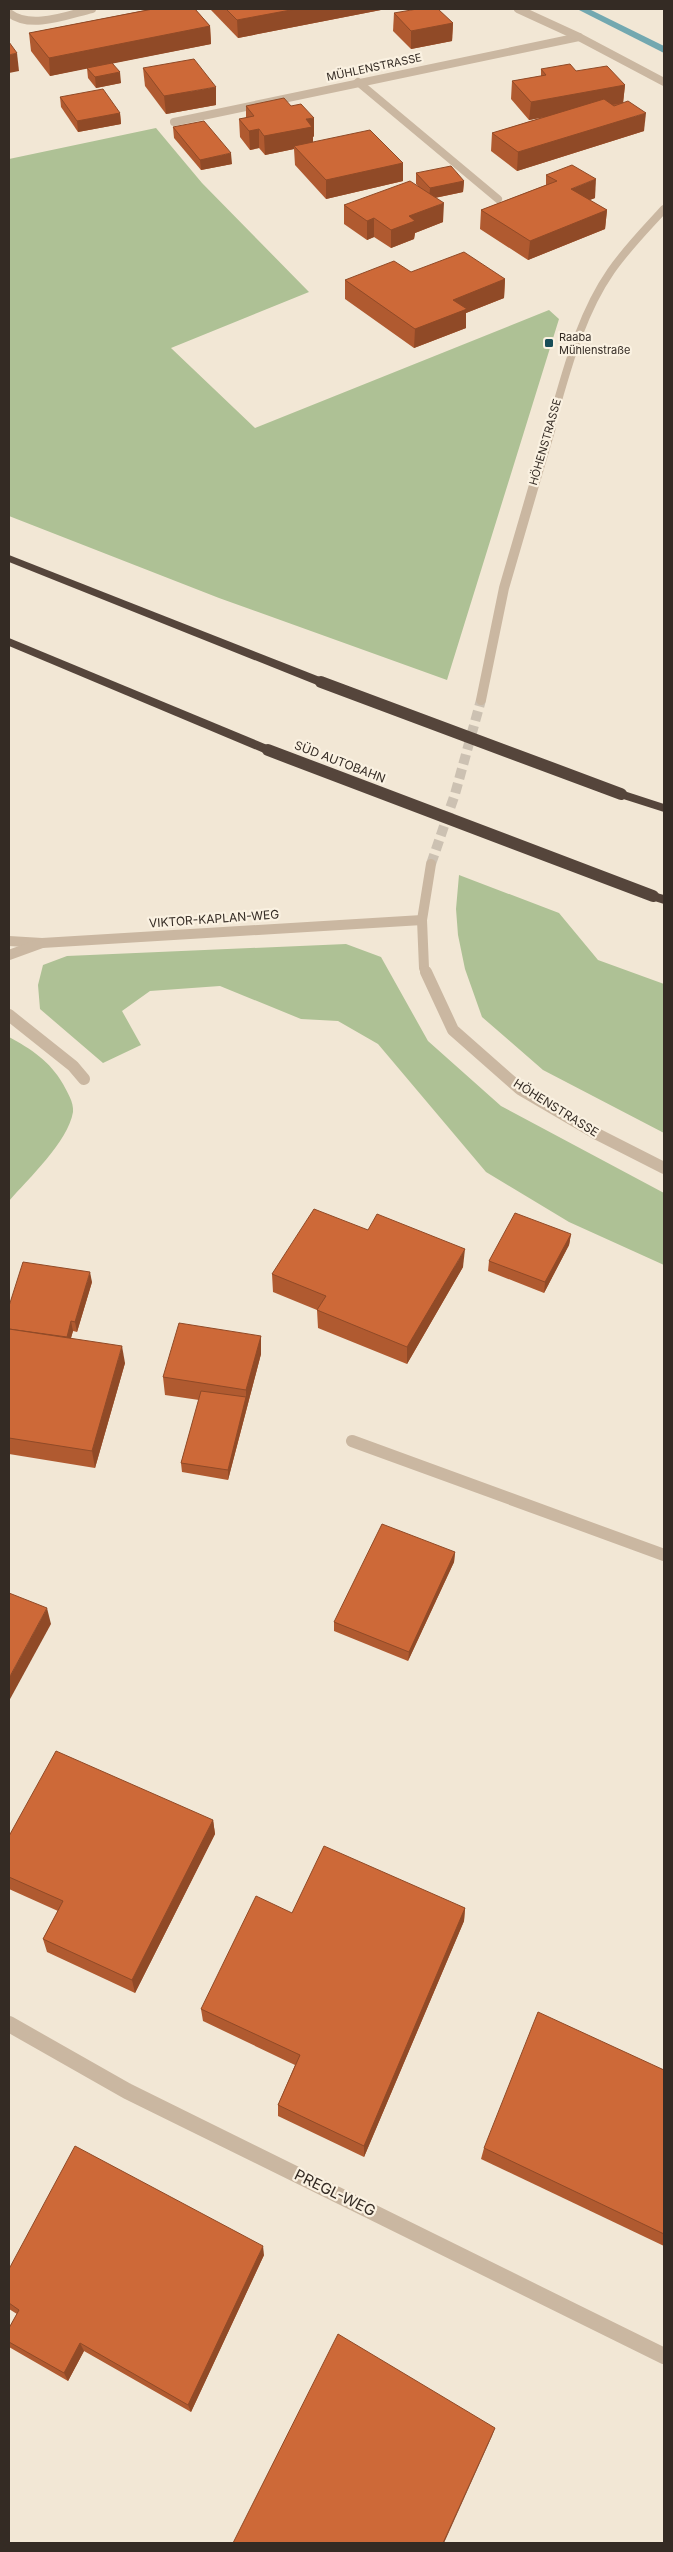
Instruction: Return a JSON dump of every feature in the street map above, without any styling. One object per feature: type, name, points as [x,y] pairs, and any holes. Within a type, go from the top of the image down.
[{"type":"highway","points":[[9,558],[320,682],[664,808]]},
{"type":"highway","name":"SÜD AUTOBAHN","points":[[9,642],[268,750],[659,898]]},
{"type":"street","points":[[9,13],[12,17],[23,20],[40,20],[92,9]]},
{"type":"street","points":[[518,9],[580,37],[664,82]]},
{"type":"street","name":"MÜHLENSTRASSE","points":[[174,122],[580,37]]},
{"type":"street","points":[[358,82],[498,200]]},
{"type":"street","name":"HÖHENSTRASSE","points":[[481,700],[504,588],[574,346],[592,304],[611,271],[638,236],[664,209]]},
{"type":"street","name":"HÖHENSTRASSE","points":[[431,864],[422,920],[424,968],[453,1030],[520,1089],[597,1134],[664,1168]]},
{"type":"street","name":"VIKTOR-KAPLAN-WEG","points":[[9,941],[42,943],[422,920]]},
{"type":"street","points":[[9,955],[42,943]]},
{"type":"street","points":[[9,1015],[73,1066],[84,1079]]},
{"type":"street","points":[[352,1441],[664,1555]]},
{"type":"street","name":"PREGL-WEG","points":[[9,2024],[128,2091],[664,2356]]},
{"type":"green space","points":[[156,128],[202,183],[309,292],[171,348],[255,428],[549,310],[559,319],[447,680],[219,598],[9,516],[9,159]]},
{"type":"green space","points":[[459,875],[559,913],[598,960],[664,984],[664,1133],[543,1070],[482,1017],[465,969],[458,935],[456,909]]},
{"type":"green space","points":[[346,944],[381,957],[428,1041],[501,1106],[664,1193],[664,1265],[569,1222],[486,1172],[378,1044],[338,1021],[301,1019],[220,986],[150,991],[122,1011],[141,1045],[103,1063],[40,1009],[38,985],[43,965],[67,956]]},
{"type":"green space","points":[[9,1037],[46,1062],[58,1076],[71,1101],[73,1112],[70,1124],[56,1148],[9,1201]]},
{"type":"building","points":[[153,9],[195,9],[210,26],[49,58],[29,33]]},
{"type":"building","points":[[226,9],[296,9],[237,20]]},
{"type":"building","points":[[417,9],[438,9],[453,23],[411,31],[394,13]]},
{"type":"building","points":[[9,42],[17,53],[9,55]]},
{"type":"building","points":[[194,59],[216,87],[164,96],[143,68]]},
{"type":"building","points":[[112,63],[120,72],[95,77],[87,68]]},
{"type":"building","points":[[570,64],[576,71],[607,66],[625,85],[531,102],[512,81],[546,75],[541,69]]},
{"type":"building","points":[[103,89],[120,113],[77,121],[60,97]]},
{"type":"building","points":[[284,98],[291,106],[301,104],[314,118],[306,119],[312,127],[264,136],[259,129],[249,131],[239,119],[254,116],[246,106]]},
{"type":"building","points":[[604,99],[614,106],[628,101],[646,113],[518,152],[492,133]]},
{"type":"building","points":[[204,121],[231,153],[200,160],[173,127]]},
{"type":"building","points":[[370,130],[403,163],[326,180],[294,146]]},
{"type":"building","points":[[572,165],[596,179],[571,189],[607,210],[530,241],[481,210],[557,181],[546,175]]},
{"type":"building","points":[[451,166],[464,181],[430,188],[416,173]]},
{"type":"building","points":[[410,181],[444,203],[409,216],[415,221],[391,230],[374,218],[367,221],[344,205]]},
{"type":"building","points":[[464,252],[505,279],[453,300],[467,309],[415,329],[345,280],[394,261],[411,272]]},
{"type":"building","points":[[314,1209],[368,1230],[377,1214],[465,1249],[407,1347],[317,1310],[326,1296],[272,1274]]},
{"type":"building","points":[[515,1213],[571,1234],[545,1282],[489,1261]]},
{"type":"building","points":[[23,1262],[90,1272],[75,1322],[71,1321],[67,1337],[9,1329],[9,1306]]},
{"type":"building","points":[[179,1323],[261,1336],[246,1390],[163,1377]]},
{"type":"building","points":[[9,1329],[122,1346],[92,1451],[9,1438]]},
{"type":"building","points":[[201,1391],[246,1397],[228,1470],[181,1463]]},
{"type":"building","points":[[382,1524],[455,1552],[409,1652],[334,1622]]},
{"type":"building","points":[[9,1593],[47,1608],[9,1678]]},
{"type":"building","points":[[56,1751],[213,1820],[132,1980],[43,1939],[63,1901],[9,1877],[9,1836]]},
{"type":"building","points":[[324,1846],[465,1908],[364,2146],[278,2105],[300,2055],[201,2009],[256,1896],[292,1913]]},
{"type":"building","points":[[538,2012],[664,2070],[664,2234],[484,2148]]},
{"type":"building","points":[[75,2146],[263,2246],[188,2405],[80,2343],[64,2373],[9,2342],[9,2328],[19,2310],[9,2303],[9,2269]]},
{"type":"building","points":[[338,2334],[495,2428],[443,2543],[233,2543]]},
{"type":"waterway","points":[[582,9],[664,50]]},
{"type":"tunnel","points":[[431,864],[455,794],[481,700]]},
{"type":"place","name":"Raaba Mühlenstraße","points":[[549,343]]}]
